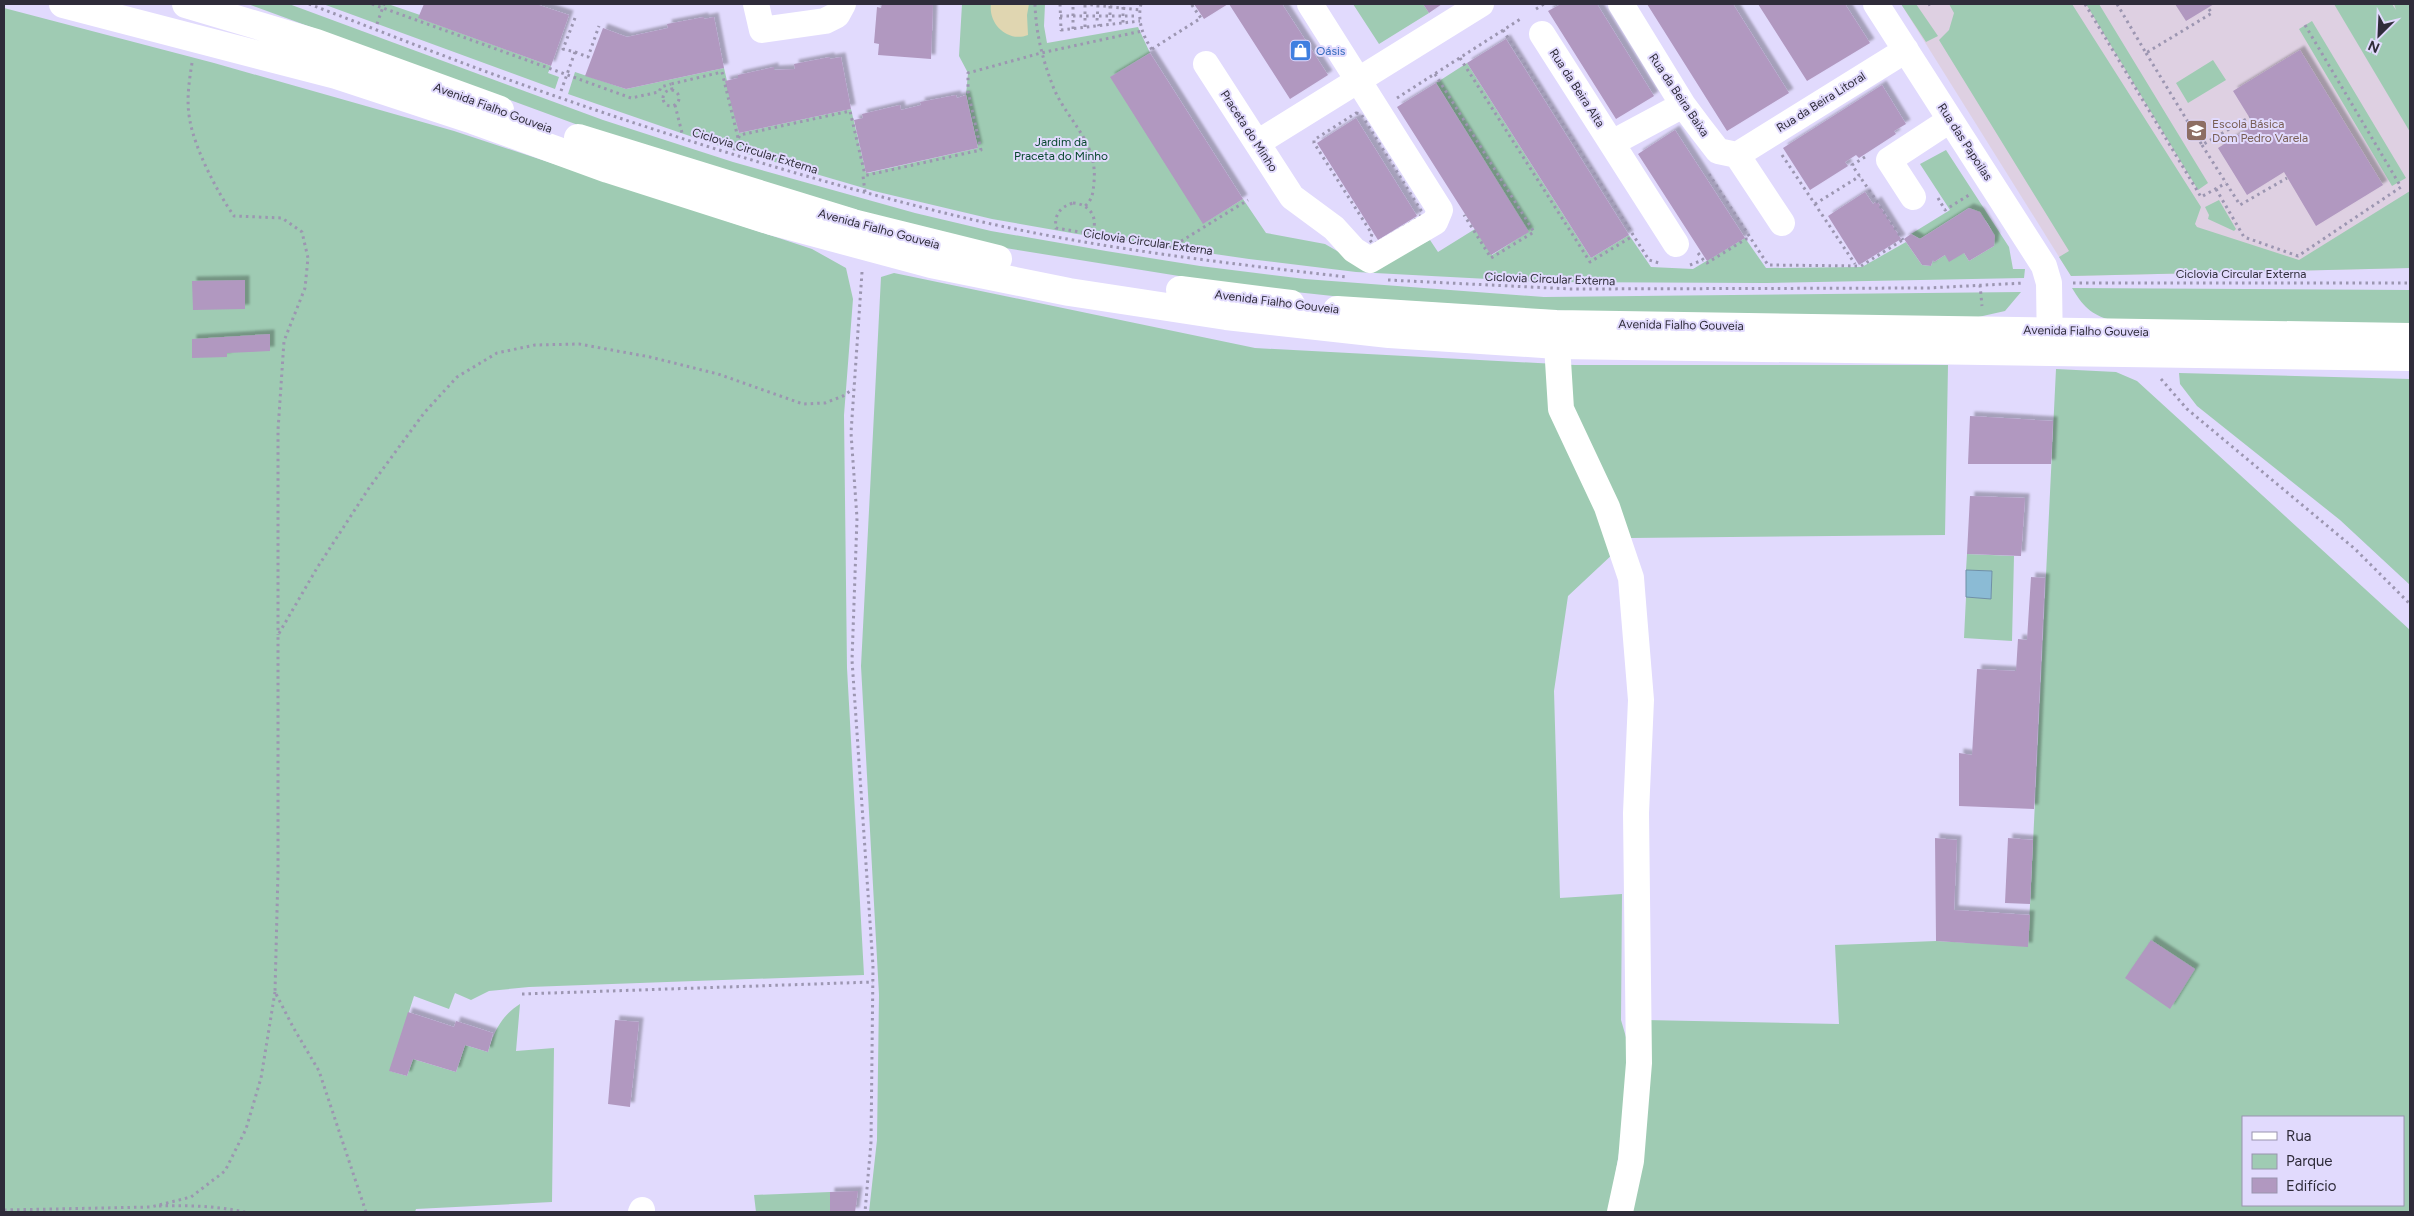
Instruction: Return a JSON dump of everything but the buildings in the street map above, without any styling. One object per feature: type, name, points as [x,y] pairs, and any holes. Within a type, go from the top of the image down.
[{"type":"main road","name":"Avenida Fialho Gouveia","points":[[63,4],[336,75],[473,120],[608,169],[772,221],[931,264],[1069,292],[1226,316],[1389,334],[1557,345],[2410,337]]},
{"type":"main road","name":"Avenida Fialho Gouveia","points":[[186,4],[316,44],[605,148],[852,223],[1038,268],[1194,292],[1358,312],[1556,324],[2050,341],[2146,352],[2410,357]]},
{"type":"street","points":[[756,4],[762,30],[825,21],[837,15],[842,4]]},
{"type":"street","points":[[1310,4],[1357,80]]},
{"type":"street","points":[[1257,144],[1481,4]]},
{"type":"street","name":"Rua da Beira Baixa","points":[[1621,4],[1683,105],[1718,151],[1737,155]]},
{"type":"street","name":"Rua das Papoilas","points":[[1876,4],[2044,266],[2060,283],[2050,341]]},
{"type":"street","name":"Rua da Beira Alta","points":[[1533,20],[1612,143],[1687,248]]},
{"type":"street","name":"Rua da Beira Litoral","points":[[1737,155],[1906,50]]},
{"type":"street","name":"Praceta do Minho","points":[[1206,64],[1292,197],[1334,228],[1354,250],[1370,260],[1435,222],[1440,210],[1357,80]]},
{"type":"street","points":[[1612,143],[1683,105]]},
{"type":"street","points":[[1914,197],[1888,160],[1950,120]]},
{"type":"street","points":[[1737,155],[1782,223]]},
{"type":"street","points":[[1557,345],[1561,409],[1607,507],[1631,578],[1641,700],[1636,813],[1639,1063],[1631,1161],[1620,1212]]},
{"type":"path","name":"Ciclovia Circular Externa","points":[[309,4],[532,88],[720,151],[865,192],[958,216],[1086,242],[1205,260],[1348,277]]},
{"type":"path","points":[[372,4],[384,6],[630,98],[659,92]]},
{"type":"path","points":[[1035,4],[1036,25],[1041,53],[1055,91],[1084,137],[1092,160],[1095,176],[1093,196],[1085,206]]},
{"type":"path","points":[[1060,4],[1061,30],[1140,21]]},
{"type":"path","points":[[1073,4],[1073,29]]},
{"type":"path","points":[[1085,28],[1085,4],[1137,9]]},
{"type":"path","points":[[1134,22],[1137,9],[1141,4]]},
{"type":"path","points":[[1137,9],[1142,31],[1152,50],[1201,18],[1191,4]]},
{"type":"path","points":[[1392,101],[1503,30],[1533,20],[1544,4]]},
{"type":"path","points":[[2085,4],[2201,197],[2226,183]]},
{"type":"path","points":[[2117,4],[2240,205],[2287,178]]},
{"type":"path","points":[[1098,5],[1097,16],[1099,26]]},
{"type":"path","points":[[377,24],[384,6]]},
{"type":"path","points":[[1110,6],[1110,24]]},
{"type":"path","points":[[1123,7],[1123,23]]},
{"type":"path","points":[[2146,53],[2212,13],[2208,8]]},
{"type":"path","points":[[1060,16],[1135,16]]},
{"type":"path","points":[[575,18],[564,49],[588,57],[599,26]]},
{"type":"path","points":[[2216,189],[2244,237],[2298,256],[2401,187],[2305,25]]},
{"type":"path","points":[[1503,30],[1508,37]]},
{"type":"path","points":[[865,175],[981,150],[968,91],[968,73],[1041,53],[1142,31]]},
{"type":"path","points":[[150,1207],[192,1197],[225,1171],[246,1129],[261,1078],[275,992],[278,430],[284,341],[304,288],[308,258],[302,232],[282,218],[234,216],[222,199],[205,163],[190,122],[188,88],[199,38]]},
{"type":"path","points":[[561,91],[575,52]]},
{"type":"path","points":[[1460,58],[1590,262],[1633,236]]},
{"type":"path","points":[[659,92],[661,87],[670,84],[722,72],[738,138]]},
{"type":"path","points":[[1434,74],[1534,232],[1491,258],[1462,213]]},
{"type":"path","points":[[670,84],[672,90],[679,96],[675,104],[682,133]]},
{"type":"path","points":[[663,96],[672,90]]},
{"type":"path","points":[[659,92],[667,105],[675,104]]},
{"type":"path","points":[[733,150],[740,135],[850,111],[865,175],[863,176],[865,192]]},
{"type":"path","points":[[1356,113],[1361,114],[1422,212],[1420,217],[1377,243],[1372,244],[1370,240],[1372,234],[1314,143],[1314,140],[1356,113]]},
{"type":"path","points":[[2202,145],[2250,117]]},
{"type":"path","points":[[1780,152],[1855,265]]},
{"type":"path","points":[[1708,172],[1768,265],[1860,266],[1903,240],[1852,165],[1868,156]]},
{"type":"path","points":[[1815,204],[1860,176]]},
{"type":"path","points":[[1948,208],[1973,192]]},
{"type":"path","points":[[1170,248],[1248,200]]},
{"type":"path","points":[[1073,203],[1085,206],[1090,210],[1095,222],[1092,234],[1056,228],[1056,215],[1060,209],[1073,203]]},
{"type":"path","points":[[1687,248],[1707,263],[1746,239],[1750,239]]},
{"type":"path","points":[[864,246],[851,433],[857,518],[852,660],[873,982],[871,1142],[865,1212]]},
{"type":"path","name":"Ciclovia Circular Externa","points":[[1387,280],[1571,289],[1918,288],[2020,283]]},
{"type":"path","name":"Ciclovia Circular Externa","points":[[2060,283],[2410,283]]},
{"type":"path","points":[[1980,286],[1982,309]]},
{"type":"path","points":[[278,635],[316,568],[370,488],[424,414],[456,377],[497,353],[535,345],[579,344],[650,357],[718,374],[803,404],[825,402],[843,396],[853,389]]},
{"type":"path","points":[[2146,352],[2154,370],[2187,409],[2355,549],[2410,604]]},
{"type":"path","points":[[522,994],[873,982]]},
{"type":"path","points":[[275,992],[319,1071],[366,1212]]},
{"type":"path","points":[[4,1210],[190,1205],[245,1212]]},
{"type":"shaded area","name":"Escola Básica Dom Pedro Varela","points":[[1901,4],[2394,4],[2410,36],[2410,268],[2071,276]]},
{"type":"green space","points":[[248,4],[289,4],[603,120],[733,162],[915,213],[991,231],[1106,251],[1200,266],[1305,279],[1544,297],[2021,292],[2005,311],[1974,318],[1565,311],[1342,297],[1241,286],[999,247],[924,230],[608,136]]},
{"type":"green space","points":[[323,4],[388,4],[420,15],[419,18],[551,66],[548,73],[559,77],[555,89]]},
{"type":"green space","name":"Jardim da Praceta do Minho","points":[[962,4],[1045,4],[1044,26],[1047,43],[1138,27],[1150,53],[1111,77],[1204,223],[1243,199],[1266,233],[1325,244],[1370,270],[1430,240],[1438,252],[1475,229],[1492,255],[1528,232],[1436,83],[1467,63],[1591,258],[1629,235],[1651,267],[1693,269],[1745,238],[1766,268],[1862,267],[1906,242],[1922,265],[1931,266],[1933,260],[1934,262],[1945,255],[1964,253],[1969,261],[1994,246],[1994,240],[1988,223],[1969,208],[1920,239],[1911,234],[1950,210],[1920,164],[1946,150],[2009,247],[2013,269],[2025,269],[2024,278],[1766,283],[1544,282],[1356,272],[1249,259],[1077,234],[992,219],[874,191],[713,144],[568,94],[575,72],[626,89],[724,68],[739,133],[851,109],[866,173],[978,148],[966,95],[968,73],[959,56]]},
{"type":"green space","points":[[1353,4],[1423,4],[1429,13],[1379,44]]},
{"type":"green space","points":[[1901,4],[1916,4],[1938,36],[1926,42]]},
{"type":"green space","points":[[1949,4],[2072,4],[2201,207],[2195,224],[2197,227],[2299,260],[2410,191],[2410,268],[2071,276],[2059,257],[2069,251],[1939,40],[1949,30],[1954,13]]},
{"type":"green space","points":[[2086,4],[2099,4],[2208,183],[2198,190]]},
{"type":"green space","points":[[2334,4],[2392,4],[2396,10],[2394,4],[2410,4],[2410,132]]},
{"type":"green space","points":[[4,8],[214,63],[454,131],[812,249],[846,268],[853,299],[844,415],[847,668],[864,975],[529,987],[489,991],[471,1000],[455,993],[449,1009],[414,996],[390,1071],[407,1076],[413,1059],[456,1072],[465,1045],[488,1052],[493,1037],[504,1018],[520,1004],[516,1051],[554,1048],[552,1202],[416,1209],[415,1212],[4,1212]]},
{"type":"green space","points":[[2312,21],[2406,178],[2392,186],[2299,29]]},
{"type":"green space","points":[[2213,60],[2226,80],[2188,103],[2176,83]]},
{"type":"green space","points":[[2219,200],[2236,229],[2234,231],[2208,219],[2209,215],[2205,207]]},
{"type":"green space","points":[[894,273],[1255,348],[1575,365],[1948,365],[1945,535],[1630,538],[1568,596],[1554,691],[1560,898],[1622,894],[1621,1020],[1628,1044],[1630,1088],[1609,1212],[869,1212],[877,1140],[879,995],[861,666],[881,277]]},
{"type":"green space","points":[[2072,288],[2410,290],[2410,325],[2111,320],[2098,315],[2088,308]]},
{"type":"green space","points":[[2056,369],[2116,372],[2137,381],[2410,630],[2410,1212],[1629,1212],[1645,1020],[1839,1024],[1835,945],[1936,941],[2028,946]]},
{"type":"green space","points":[[2179,373],[2410,379],[2410,585],[2340,520],[2197,406],[2180,384]]},
{"type":"green space","points":[[1967,554],[2014,556],[2012,641],[1964,638],[1966,597],[1991,598],[1992,571],[1966,570]]},
{"type":"green space","points":[[830,1192],[830,1212],[756,1212],[754,1195]]},
{"type":"sand","points":[[991,4],[1029,4],[1027,15],[1028,35],[1021,37],[1013,36],[1001,30],[993,18]]},
{"type":"water","points":[[1966,570],[1992,571],[1991,599],[1966,597]]},
{"type":"place","name":"Oásis","points":[[1300,51]]},
{"type":"place","name":"Escola Básica Dom Pedro Varela","points":[[2196,131]]}]
